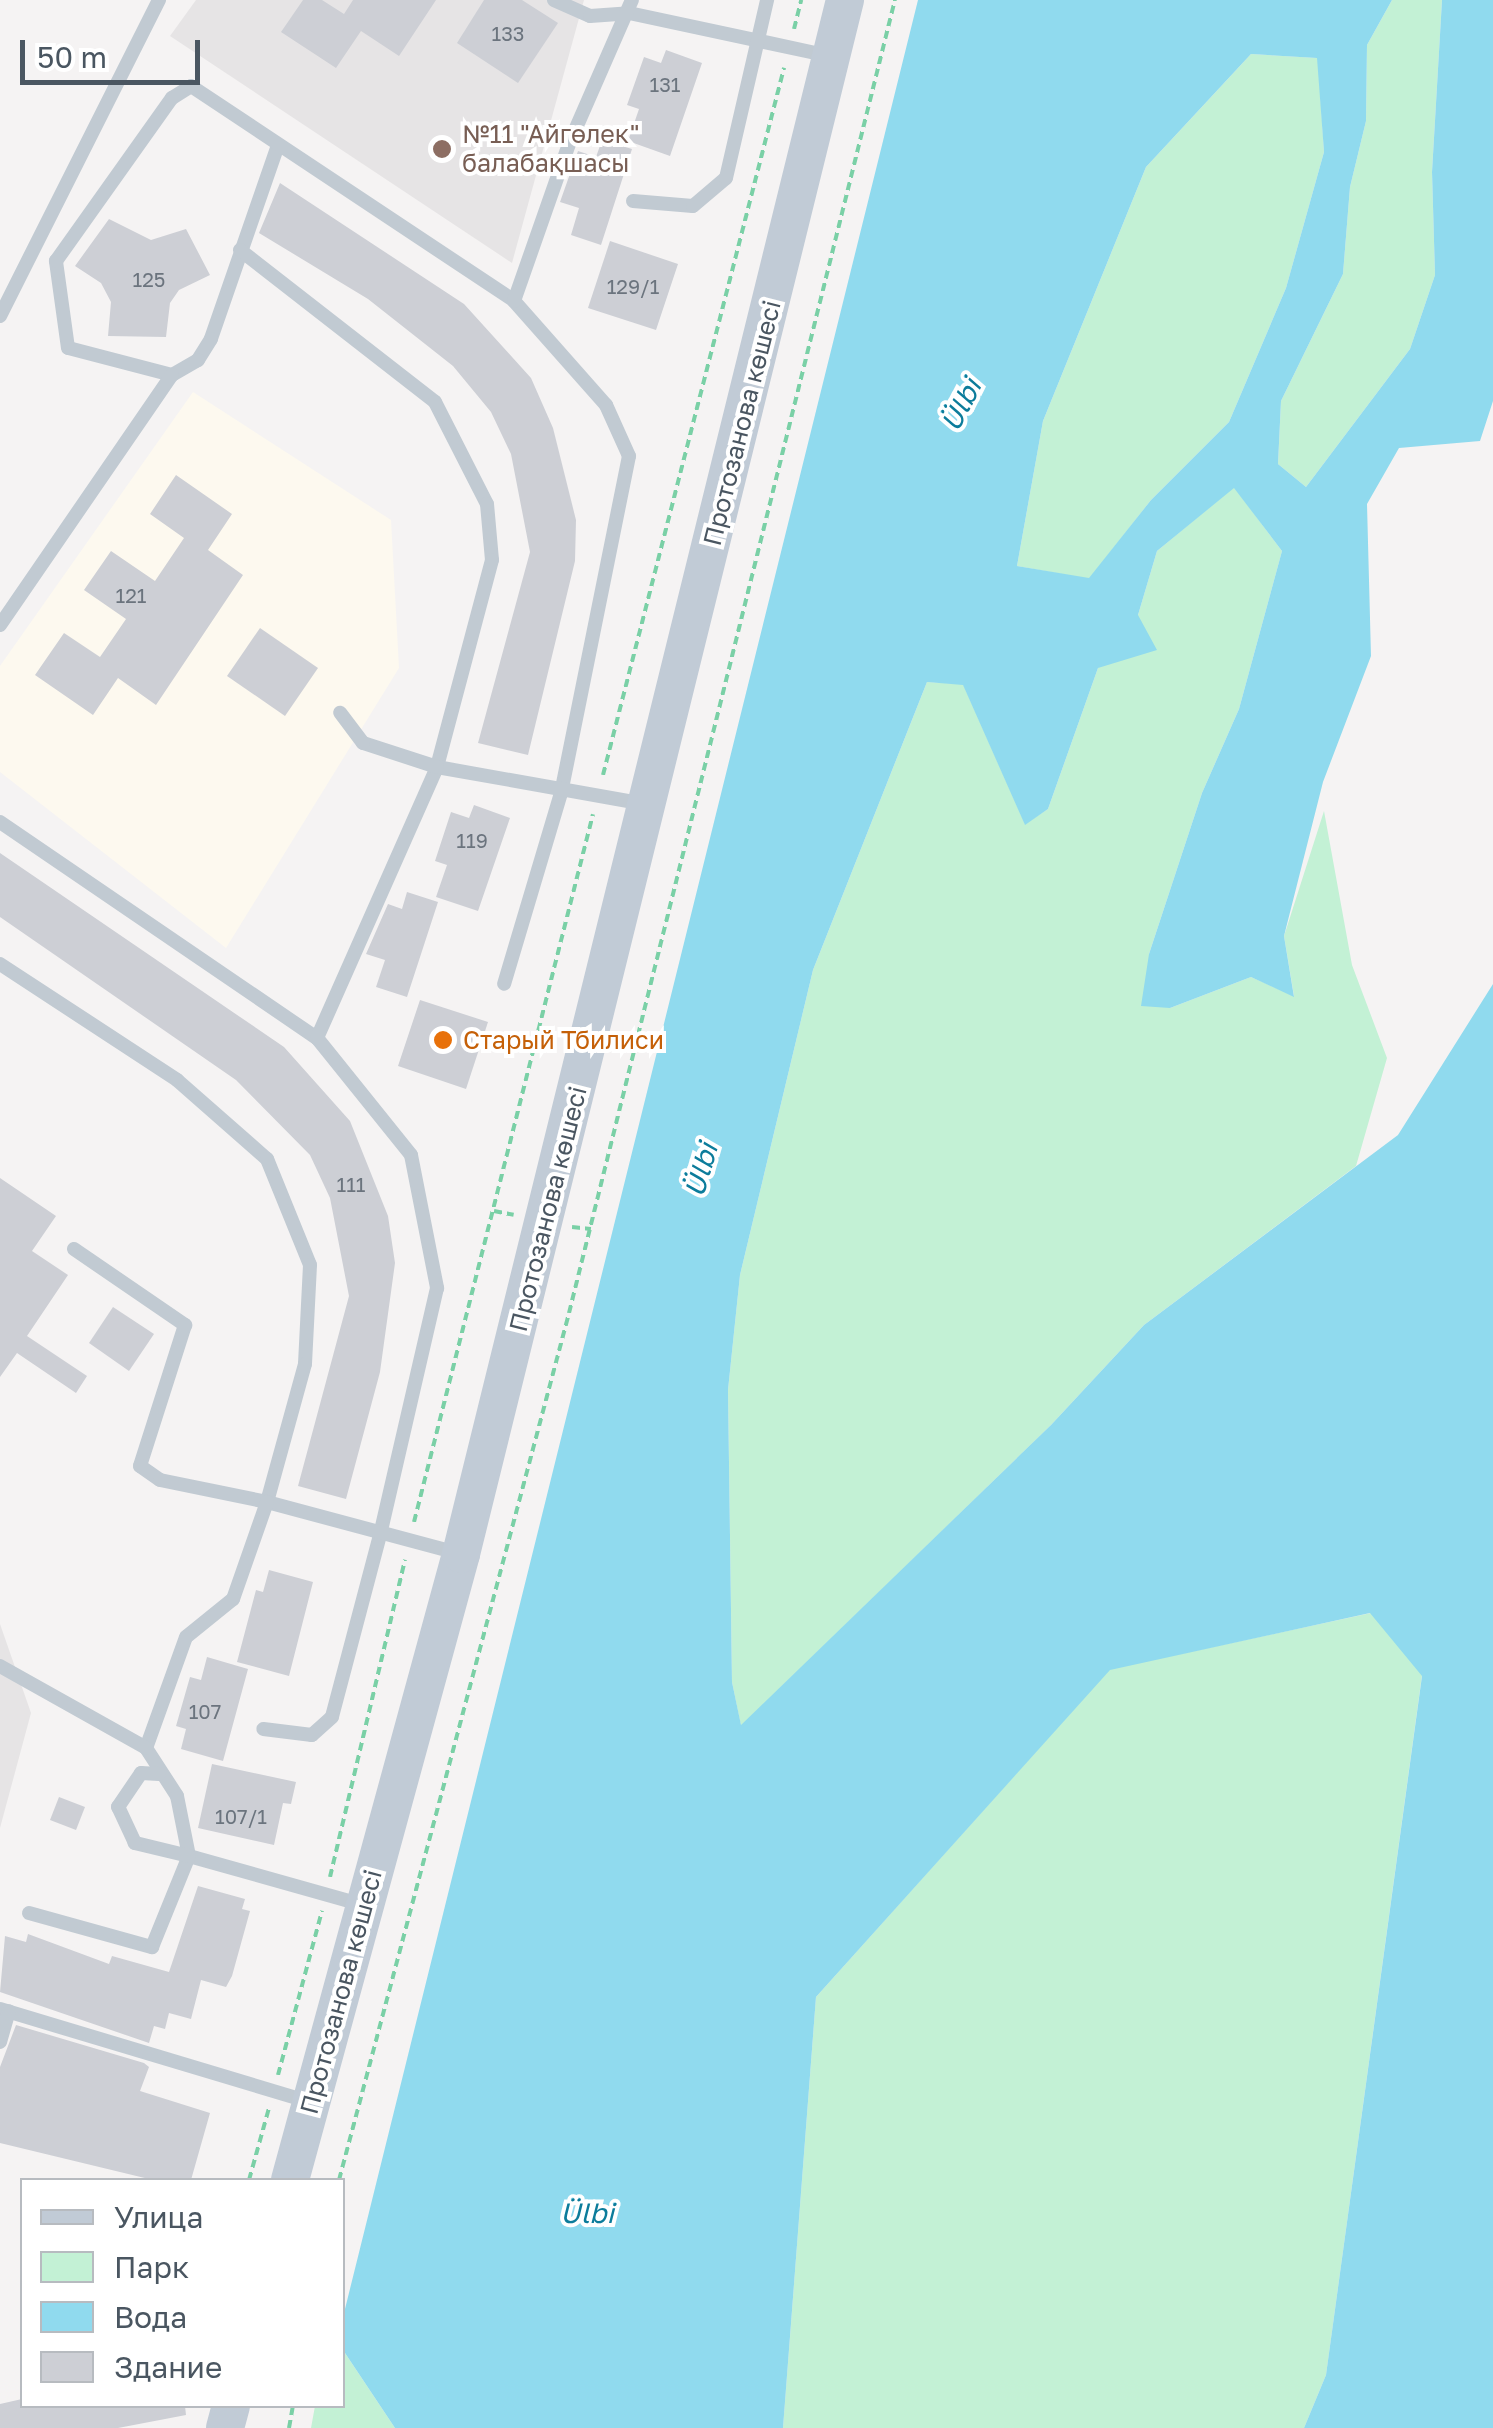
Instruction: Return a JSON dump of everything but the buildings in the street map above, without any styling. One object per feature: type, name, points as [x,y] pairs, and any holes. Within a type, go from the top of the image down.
[{"type":"street","name":"Протозанова көшесі","points":[[291,2178],[461,1554],[650,805],[844,0]]},
{"type":"lane","points":[[0,316],[158,0]]},
{"type":"lane","points":[[554,0],[590,16],[630,6],[830,56]]},
{"type":"lane","points":[[634,201],[693,206],[726,178],[767,0]]},
{"type":"lane","points":[[514,301],[569,144],[630,6]]},
{"type":"lane","points":[[172,375],[68,348],[56,261],[181,89],[191,86],[277,148],[514,301],[606,405],[629,456],[561,793],[504,984]]},
{"type":"lane","points":[[0,625],[172,375],[198,360],[211,339],[277,148]]},
{"type":"lane","points":[[240,250],[436,402],[487,504],[492,560],[437,767],[317,1038]]},
{"type":"lane","points":[[340,713],[363,742],[437,767],[561,793],[650,805]]},
{"type":"lane","points":[[0,822],[317,1038],[411,1155],[437,1288],[380,1535],[332,1716],[312,1734],[263,1729]]},
{"type":"lane","points":[[0,964],[178,1080],[267,1159],[310,1265],[306,1364],[267,1502],[233,1599],[186,1637],[146,1748]]},
{"type":"lane","points":[[74,1249],[185,1325],[140,1466],[160,1480],[267,1502],[461,1554]]},
{"type":"lane","points":[[0,1666],[146,1748],[159,1774],[177,1796],[188,1856],[152,1947],[29,1913]]},
{"type":"lane","points":[[159,1774],[141,1774],[118,1806],[135,1842],[365,1906]]},
{"type":"lane","points":[[0,2042],[4,2010],[311,2102]]},
{"type":"path","points":[[250,2178],[326,1895],[409,1542],[801,0]]},
{"type":"path","points":[[340,2178],[574,1296],[895,0]]},
{"type":"shaded area","name":"№11 \"Айгөлек\" балабақшасы","points":[[196,0],[584,0],[512,263],[170,36]]},
{"type":"shaded area","points":[[193,392],[391,520],[399,668],[226,948],[0,772],[0,666]]},
{"type":"shaded area","points":[[0,1624],[31,1713],[0,1828]]},
{"type":"green space","points":[[1392,0],[1442,0],[1432,172],[1435,275],[1410,349],[1306,487],[1278,464],[1281,401],[1343,274],[1350,187],[1366,121],[1367,45]]},
{"type":"green space","points":[[1251,54],[1318,58],[1324,152],[1286,288],[1229,422],[1151,500],[1089,579],[1017,566],[1043,421],[1146,167]]},
{"type":"green space","points":[[1234,487],[1282,551],[1239,709],[1202,793],[1149,954],[1170,1008],[1251,977],[1294,996],[1284,936],[1324,811],[1352,965],[1387,1058],[1356,1166],[1144,1325],[1051,1425],[741,1726],[732,1682],[728,1390],[740,1275],[813,970],[927,682],[963,684],[1025,824],[1048,809],[1098,668],[1138,615],[1157,551]]},
{"type":"green space","points":[[1371,1613],[1422,1675],[1326,2375],[1304,2428],[783,2428],[816,1997],[1110,1669]]},
{"type":"green space","points":[[345,2353],[395,2428],[311,2428],[315,2408],[345,2408]]},
{"type":"water","name":"Ülbi","points":[[918,0],[1392,0],[1367,45],[1366,121],[1350,187],[1343,274],[1281,401],[1278,464],[1306,487],[1410,349],[1435,275],[1432,172],[1442,0],[1493,0],[1493,401],[1480,441],[1399,448],[1367,504],[1371,656],[1323,782],[1284,936],[1294,997],[1251,977],[1170,1008],[1141,1006],[1149,954],[1202,793],[1239,709],[1282,551],[1234,488],[1157,551],[1138,615],[1157,650],[1098,668],[1048,809],[1025,825],[963,685],[927,682],[813,970],[740,1275],[728,1390],[732,1682],[741,1725],[1051,1425],[1144,1325],[1398,1135],[1493,984],[1493,2428],[1304,2428],[1326,2375],[1422,1676],[1370,1613],[1110,1670],[816,1997],[783,2428],[395,2428],[345,2353],[345,2309]],"holes":[[[1251,54],[1317,58],[1324,152],[1286,288],[1229,422],[1151,500],[1089,578],[1017,566],[1043,421],[1146,167]]]},
{"type":"place","name":"№11 \"Айгөлек\" балабақшасы","points":[[442,149]]},
{"type":"place","name":"Старый Тбилиси","points":[[443,1040]]}]
